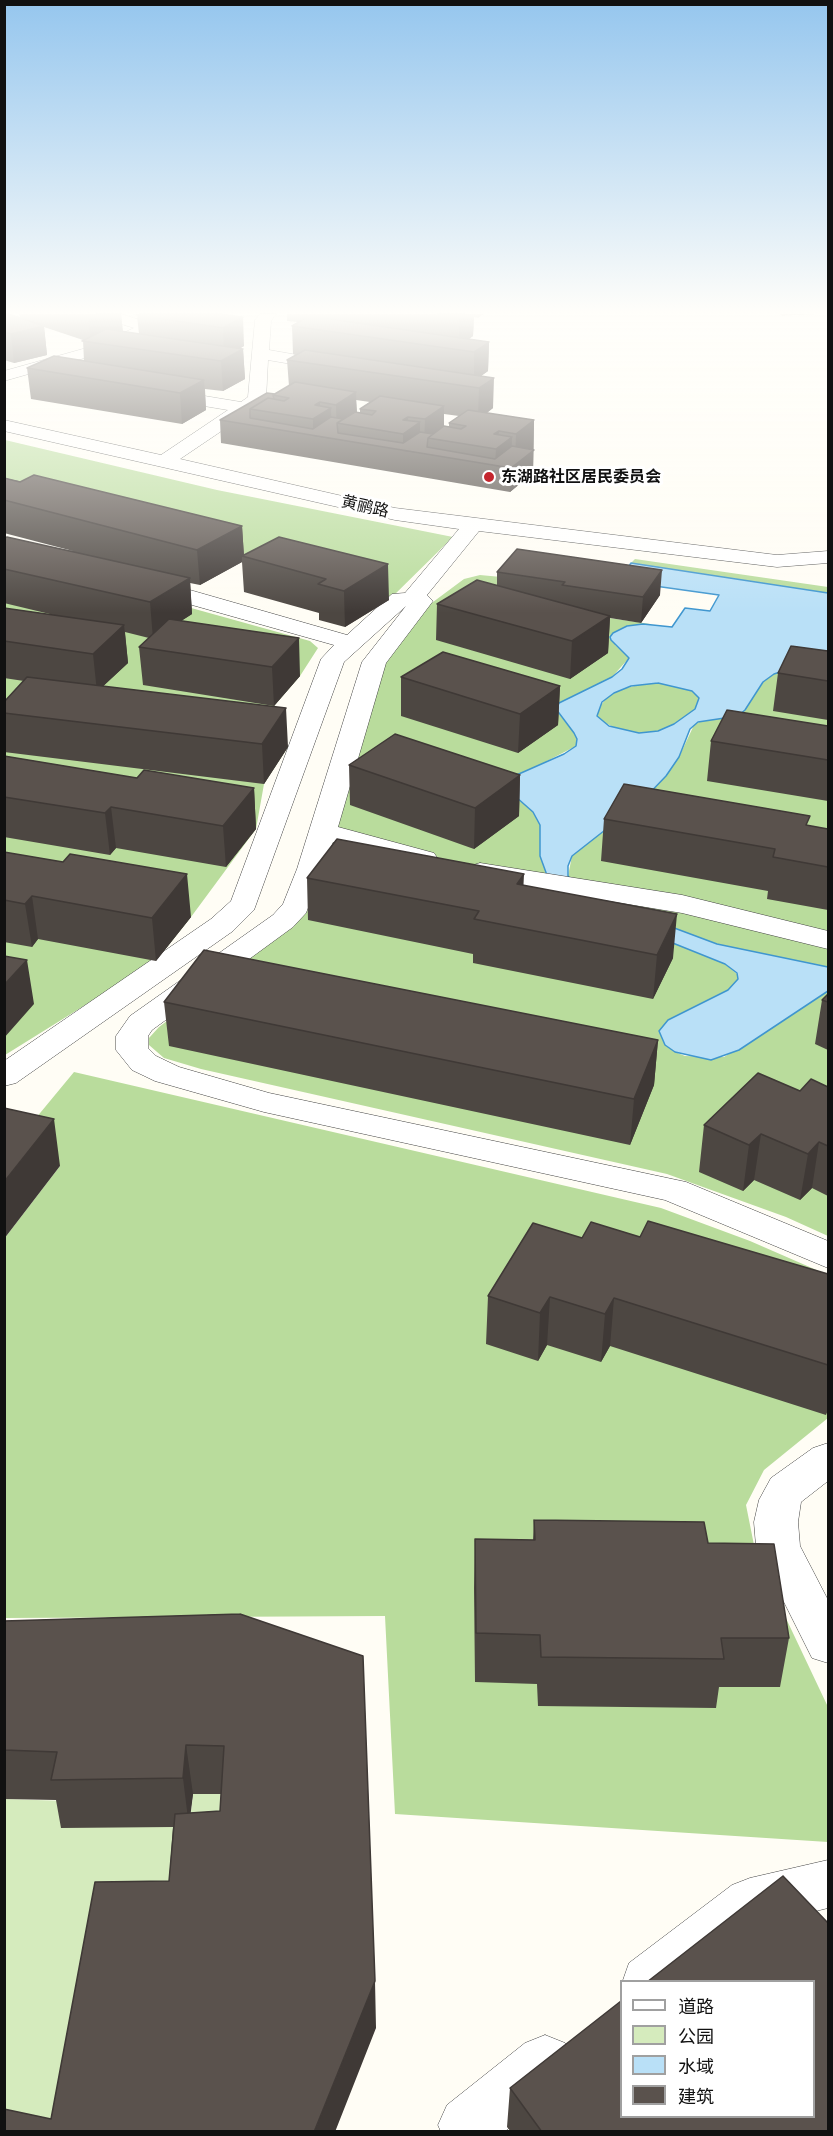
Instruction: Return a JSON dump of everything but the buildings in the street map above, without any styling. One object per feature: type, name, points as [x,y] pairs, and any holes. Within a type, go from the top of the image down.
[{"type":"street","points":[[165,461],[235,414]]},
{"type":"street","name":"黄鹂路","points":[[4,425],[395,514],[473,526],[730,556],[788,561],[828,557]]},
{"type":"street","points":[[411,600],[473,526]]},
{"type":"street","name":"黄鹂路","points":[[730,556],[828,574]]},
{"type":"street","points":[[130,580],[351,643]]},
{"type":"street","points":[[5,1077],[222,925],[244,904],[333,659],[400,599],[422,602],[374,662],[304,892],[296,907],[283,921],[136,1029],[132,1036],[132,1050],[144,1064],[185,1081],[264,1102],[673,1190],[707,1202],[828,1255]]},
{"type":"street","points":[[323,831],[451,866],[572,888],[682,904],[828,940]]},
{"type":"street","points":[[828,1459],[786,1490],[780,1500],[776,1522],[778,1546],[828,1644]]},
{"type":"street","points":[[651,1980],[750,1903],[828,1884]]},
{"type":"street","points":[[471,2132],[467,2125],[617,2006]]},
{"type":"green space","points":[[5,440],[217,490],[453,537],[389,600],[281,572],[5,482]]},
{"type":"green space","points":[[4,556],[310,641],[318,648],[300,676],[274,706],[288,747],[264,784],[256,829],[191,917],[156,961],[5,1055]]},
{"type":"green space","points":[[635,559],[828,587],[828,593],[631,563]]},
{"type":"green space","points":[[480,575],[512,578],[562,611],[650,624],[627,626],[615,645],[629,658],[612,677],[559,703],[559,714],[574,733],[577,739],[576,746],[547,761],[516,797],[533,812],[540,825],[540,856],[608,917],[725,964],[737,974],[739,979],[735,984],[665,1045],[675,1052],[685,1056],[724,1057],[828,991],[828,1236],[786,1217],[667,1174],[201,1069],[164,1058],[149,1045],[149,1038],[159,1027],[291,927],[307,911],[319,890],[343,797],[386,658],[429,605],[464,579]]},
{"type":"green space","points":[[783,671],[828,674],[828,967],[717,944],[621,908],[585,890],[568,876],[572,856],[679,757],[694,725],[703,720],[738,716],[745,710],[763,682]]},
{"type":"green space","points":[[647,683],[669,684],[693,691],[699,698],[697,706],[691,713],[674,724],[658,731],[639,733],[622,731],[599,720],[596,712],[607,697],[622,689]]},
{"type":"green space","points":[[74,1072],[661,1208],[750,1241],[828,1275],[828,1418],[764,1470],[746,1505],[756,1555],[828,1707],[828,1842],[395,1814],[385,1616],[5,1618],[4,1239],[60,1166],[7,1153]]},
{"type":"green space","points":[[193,1794],[229,1794],[68,2131],[5,2132],[5,1799],[67,1801],[189,1827]]},
{"type":"water","points":[[631,563],[828,593],[828,674],[783,671],[774,674],[763,682],[745,710],[738,716],[698,722],[690,729],[679,757],[666,776],[642,801],[572,856],[568,866],[568,876],[574,883],[621,908],[717,944],[828,967],[828,991],[739,1050],[711,1060],[675,1052],[665,1045],[659,1031],[668,1020],[728,990],[738,979],[737,973],[725,964],[608,917],[548,878],[540,856],[540,825],[533,812],[516,797],[512,777],[564,754],[576,746],[577,739],[574,733],[556,709],[559,703],[612,677],[622,669],[629,658],[611,640],[613,633],[627,626],[643,624],[672,627],[685,608],[710,611],[719,595],[619,581]],"holes":[[[658,683],[692,691],[699,698],[695,709],[674,724],[658,731],[639,733],[609,726],[597,716],[602,702],[614,693],[631,686]]]},
{"type":"place","name":"东湖路社区居民委员会","points":[[489,477]]}]
